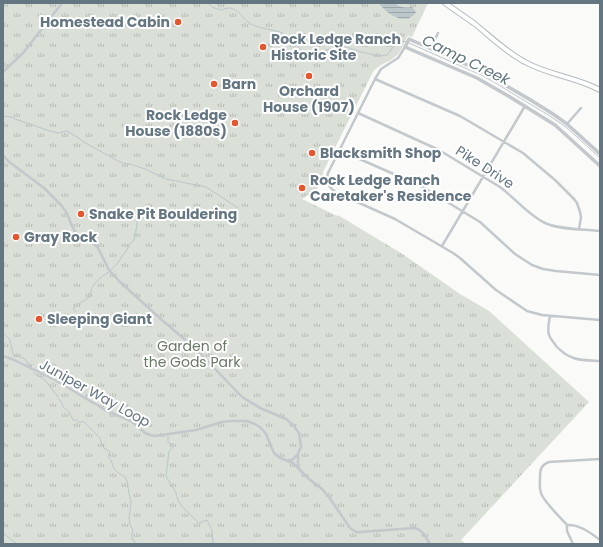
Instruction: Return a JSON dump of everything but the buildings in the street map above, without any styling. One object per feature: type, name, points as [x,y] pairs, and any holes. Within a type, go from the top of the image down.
[{"type":"main road","points":[[445,3],[468,18],[506,49],[524,61],[547,72],[577,80],[600,90]]},
{"type":"street","points":[[3,72],[23,54],[62,3]]},
{"type":"street","points":[[432,48],[438,33]]},
{"type":"street","points":[[600,154],[567,124],[544,108],[489,75],[432,48],[409,39],[398,58],[382,69],[375,79],[328,173],[327,180],[330,188],[337,193],[396,219],[457,255],[503,296],[527,311],[550,316],[600,320]]},
{"type":"street","points":[[405,47],[477,78],[525,106],[555,125],[600,166]]},
{"type":"street","points":[[375,79],[460,116],[535,162],[577,203],[581,217],[580,229]]},
{"type":"street","points":[[442,246],[525,106]]},
{"type":"street","points":[[567,124],[581,108]]},
{"type":"street","name":"Pike Drive","points":[[358,113],[434,147],[483,176],[504,190],[542,222],[556,226],[600,231]]},
{"type":"street","points":[[340,149],[416,184],[462,211],[484,225],[515,254],[532,265],[556,272],[600,275]]},
{"type":"street","points":[[3,155],[8,161],[44,188],[61,205],[67,213],[76,233],[92,242],[98,248],[109,270],[119,281],[195,348],[233,389],[242,397],[260,408],[286,419],[293,425],[299,433],[301,447],[298,454],[292,460],[287,460]]},
{"type":"street","points":[[323,185],[328,183]]},
{"type":"street","points":[[550,316],[548,329],[549,336],[560,349],[567,355],[574,358],[600,361]]},
{"type":"street","name":"Juniper Way Loop","points":[[3,356],[55,380],[107,411],[130,421],[145,433],[150,435],[155,436],[196,430],[226,421],[247,421],[255,424],[262,428],[266,434],[274,453],[280,458],[293,463],[322,489],[353,531],[360,532],[416,528],[422,532],[430,544]]},
{"type":"street","points":[[298,454],[300,469]]},
{"type":"street","points":[[573,544],[567,531],[567,525],[541,496],[541,468],[544,464],[549,462],[600,459]]},
{"type":"street","points":[[567,525],[573,525],[586,530],[600,540]]},
{"type":"green space","name":"Garden of the Gods Park","points":[[3,3],[428,3],[412,37],[407,37],[401,50],[395,57],[378,67],[373,72],[323,172],[322,178],[320,179],[321,182],[317,185],[318,188],[302,199],[337,216],[338,215],[404,255],[460,294],[489,311],[589,402],[461,540],[466,544],[3,544]]},
{"type":"shaded area","points":[[379,3],[395,3],[399,6],[407,8],[412,7],[416,12],[412,16],[402,19],[391,15]]},
{"type":"waterway","name":"Camp Creek","points":[[208,3],[220,10],[232,8],[249,23],[284,34],[291,39],[306,55],[343,46],[379,56],[387,55],[393,47],[402,41],[406,42]]},
{"type":"waterway","name":"Camp Creek","points":[[409,43],[492,81],[566,127],[600,158]]},
{"type":"waterway","points":[[3,116],[12,117],[58,133],[67,131],[120,162],[145,169],[166,179],[206,187],[238,208]]},
{"type":"waterway","points":[[111,270],[134,240],[138,219],[137,211]]},
{"type":"waterway","points":[[76,312],[73,308],[89,297],[95,283],[109,272]]},
{"type":"waterway","points":[[3,333],[10,340],[13,354],[25,359],[30,366]]},
{"type":"waterway","points":[[34,373],[45,380],[58,397]]},
{"type":"waterway","points":[[59,399],[63,405],[62,406],[69,412],[73,420],[77,420],[80,423],[82,421],[84,422],[100,438],[104,448],[110,452],[108,457],[111,460],[113,467],[117,472],[125,477],[131,503],[129,518],[130,525],[133,530],[132,539],[134,540],[135,544]]},
{"type":"waterway","points":[[168,436],[168,442],[173,445],[169,451],[166,476],[182,507],[199,523],[207,520],[212,530],[213,544]]},
{"type":"waterway","points":[[3,442],[3,450]]},
{"type":"waterway","points":[[3,533],[17,544]]},
{"type":"place","name":"Homestead Cabin","points":[[178,22]]},
{"type":"place","name":"Rock Ledge Ranch Historic Site","points":[[263,47]]},
{"type":"place","name":"Orchard House (1907)","points":[[309,76]]},
{"type":"place","name":"Barn","points":[[214,84]]},
{"type":"place","name":"Rock Ledge House (1880s)","points":[[235,123]]},
{"type":"place","name":"Blacksmith Shop","points":[[312,153]]},
{"type":"place","name":"Rock Ledge Ranch Caretaker's Residence","points":[[302,188]]},
{"type":"place","name":"Snake Pit Bouldering","points":[[81,214]]},
{"type":"place","name":"Gray Rock","points":[[16,237]]},
{"type":"place","name":"Sleeping Giant","points":[[39,319]]}]
